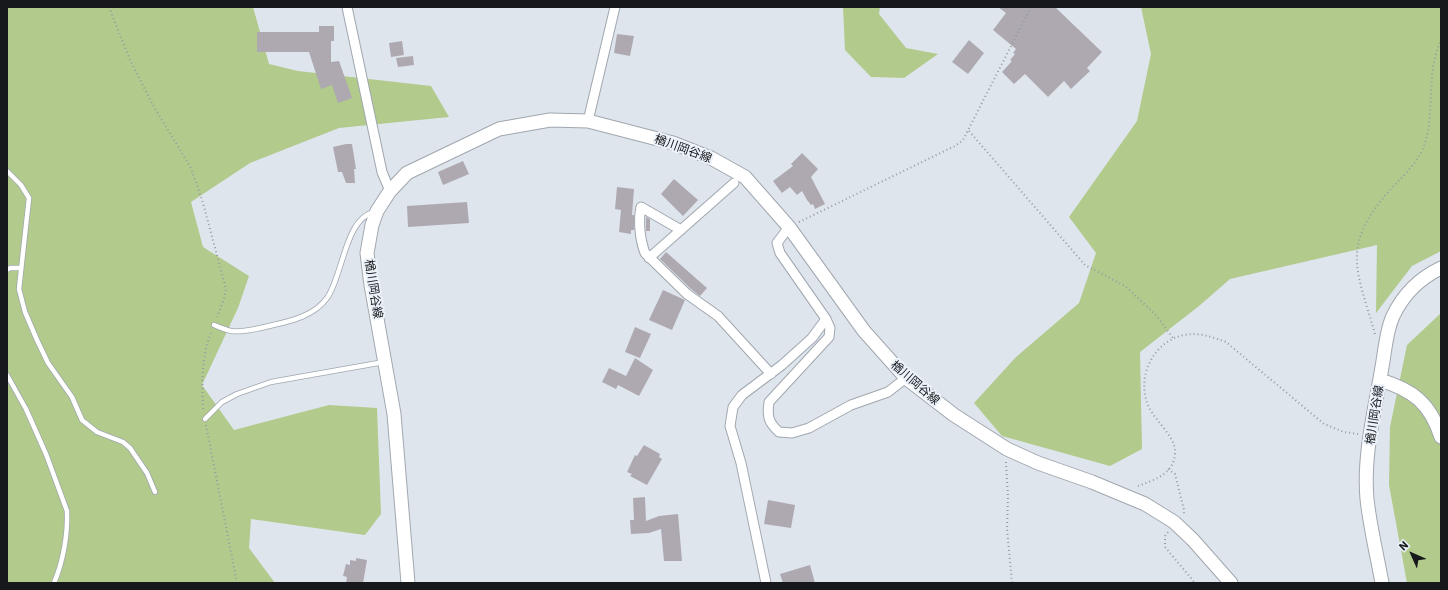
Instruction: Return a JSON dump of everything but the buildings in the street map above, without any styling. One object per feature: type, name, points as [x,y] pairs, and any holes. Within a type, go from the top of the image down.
[{"type":"main road","name":"楢川岡谷線","points":[[408,583],[394,414],[386,361],[371,285],[367,253],[372,225],[377,211],[390,191],[407,173],[499,129],[550,120],[588,122],[673,143],[711,158],[745,178],[789,227],[864,331],[906,378],[954,415],[1007,449],[1038,463],[1092,482],[1145,504],[1178,526],[1193,540],[1231,583]]},
{"type":"main road","name":"楢川岡谷線","points":[[1382,583],[1367,498],[1367,468],[1370,437],[1386,344],[1392,317],[1402,299],[1428,274],[1441,268]]},
{"type":"main road","points":[[1380,380],[1401,386],[1416,396],[1428,410],[1441,437]]},
{"type":"street","points":[[347,7],[382,172],[390,191]]},
{"type":"street","points":[[588,122],[615,7]]},
{"type":"street","points":[[649,258],[734,183]]},
{"type":"street","points":[[681,230],[641,207],[639,214],[642,246],[649,258],[687,294],[718,316],[771,374]]},
{"type":"street","points":[[789,227],[777,243],[780,253],[826,319],[830,328],[829,337],[769,402],[768,414],[770,424],[779,432],[792,433],[809,428],[851,405],[888,392],[906,378]]},
{"type":"street","points":[[766,583],[741,463],[730,426],[733,407],[742,395],[771,374],[812,338],[826,319]]},
{"type":"lane","points":[[7,171],[21,185],[29,198],[20,268],[19,289],[25,312],[48,363],[72,397],[82,420],[97,432],[123,442],[130,448],[147,473],[155,492]]},
{"type":"lane","points":[[214,325],[232,331],[257,329],[303,317],[318,307],[327,299],[334,286],[344,253],[361,219],[367,213],[377,211]]},
{"type":"lane","points":[[8,268],[20,268]]},
{"type":"lane","points":[[204,419],[222,402],[236,394],[271,382],[386,361]]},
{"type":"lane","points":[[7,375],[26,410],[46,454],[67,511],[68,520],[59,571],[54,583]]},
{"type":"path","points":[[109,7],[130,60],[191,168],[203,203],[226,289],[205,355],[202,377],[204,419],[237,583]]},
{"type":"path","points":[[789,227],[955,146],[964,140],[1031,7]]},
{"type":"path","points":[[1386,344],[1375,335],[1357,270],[1356,257],[1358,243],[1368,217],[1412,165],[1424,146],[1429,123],[1432,76],[1441,41]]},
{"type":"path","points":[[969,131],[1085,265],[1125,286],[1156,315],[1173,338]]},
{"type":"path","points":[[1138,486],[1161,478],[1173,464],[1176,451],[1170,437],[1153,415],[1147,404],[1144,390],[1145,378],[1150,361],[1162,344],[1173,338],[1185,335],[1209,336],[1226,342],[1324,424],[1344,432],[1370,437]]},
{"type":"path","points":[[1007,449],[1005,456],[1008,498],[1007,529],[1012,583]]},
{"type":"path","points":[[1168,469],[1176,474],[1184,510],[1178,526],[1165,536],[1165,547],[1195,583]]},
{"type":"green space","points":[[7,7],[253,7],[269,64],[298,71],[431,86],[449,117],[339,128],[250,163],[191,202],[203,247],[249,276],[238,308],[202,385],[234,430],[329,405],[377,408],[381,514],[365,535],[251,519],[249,548],[275,583],[7,583]]},
{"type":"green space","points":[[843,7],[880,7],[879,14],[906,48],[938,54],[904,78],[871,77],[845,50]]},
{"type":"green space","points":[[1141,7],[1441,7],[1441,251],[1412,266],[1376,313],[1377,245],[1230,279],[1199,306],[1140,352],[1142,449],[1110,466],[1002,436],[974,403],[1016,357],[1079,303],[1096,253],[1069,217],[1137,121],[1151,54]]},
{"type":"green space","points":[[1441,313],[1441,583],[1407,583],[1389,485],[1390,427],[1407,345]]}]
